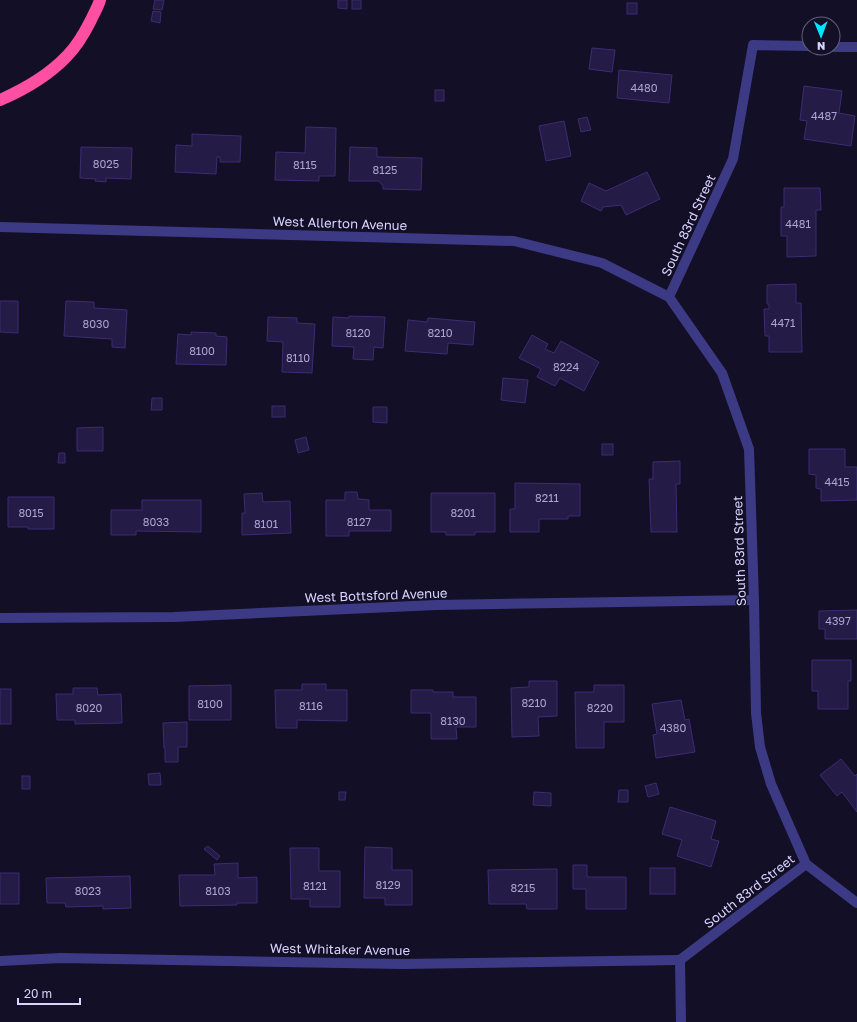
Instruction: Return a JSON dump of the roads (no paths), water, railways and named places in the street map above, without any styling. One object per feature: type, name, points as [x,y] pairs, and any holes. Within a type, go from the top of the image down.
[{"type":"highway","points":[[0,100],[15,94],[50,71],[67,56],[88,25],[100,0]]},
{"type":"street","name":"South 83rd Street","points":[[680,960],[806,864],[771,784],[760,747],[756,714],[750,449],[722,373],[669,297],[733,159],[753,45],[801,46]]},
{"type":"street","points":[[841,47],[857,47]]},
{"type":"street","name":"West Allerton Avenue","points":[[0,227],[514,241],[602,263],[669,297]]},
{"type":"street","name":"West Bottsford Avenue","points":[[0,618],[174,617],[436,605],[754,600]]},
{"type":"street","points":[[806,864],[857,903]]},
{"type":"street","name":"West Whitaker Avenue","points":[[0,961],[61,958],[401,964],[680,960]]},
{"type":"street","points":[[680,960],[681,1022]]}]
